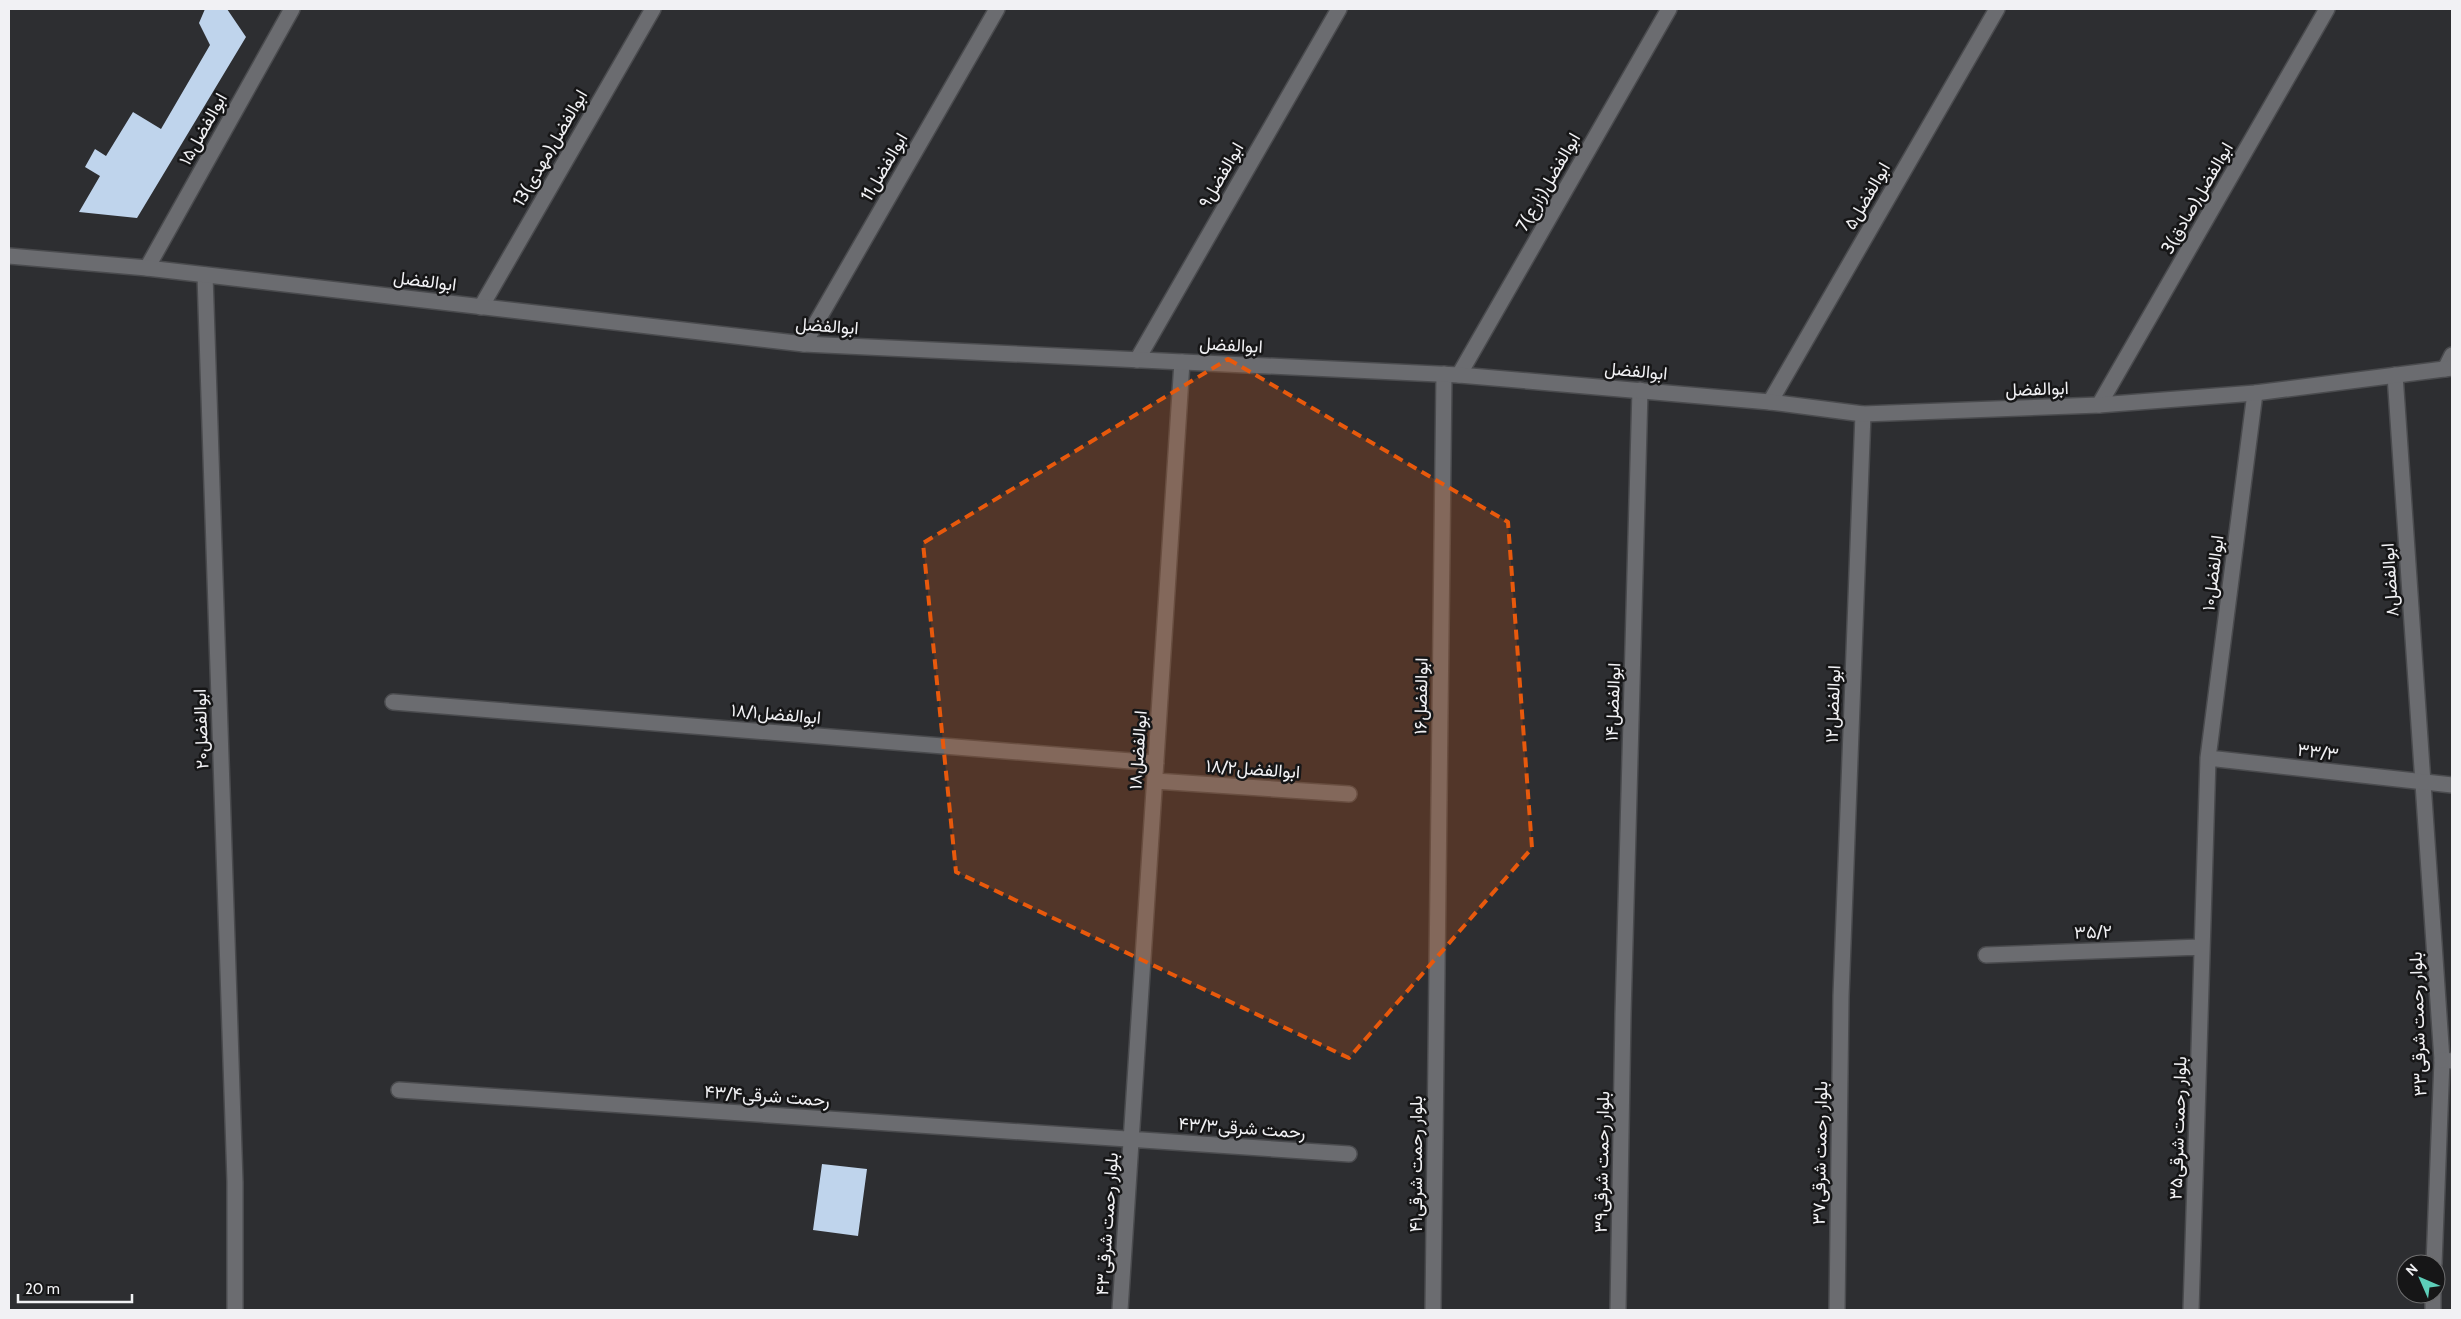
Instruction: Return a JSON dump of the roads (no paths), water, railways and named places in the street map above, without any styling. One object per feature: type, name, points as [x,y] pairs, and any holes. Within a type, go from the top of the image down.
[{"type":"street","name":"ابوالفضل۱۵","points":[[147,268],[292,9]]},
{"type":"street","name":"13ابوالفضل(مهدی)","points":[[481,306],[652,9]]},
{"type":"street","name":"11ابوالفضل","points":[[804,344],[997,9]]},
{"type":"street","name":"ابوالفضل۹","points":[[1137,360],[1339,9]]},
{"type":"street","name":"7ابوالفضل(زارع)","points":[[1451,374],[1669,9]]},
{"type":"street","name":"ابوالفضل۵","points":[[1770,402],[1997,9]]},
{"type":"street","name":"3ابوالفضل(صادق)","points":[[2099,405],[2327,9]]},
{"type":"street","name":"ابوالفضل","points":[[9,256],[147,268],[804,344],[1451,374],[1770,402],[1863,414],[2099,405],[2255,393],[2448,368]]},
{"type":"street","name":"ابوالفضل۲۰","points":[[205,275],[235,1182],[235,1310]]},
{"type":"street","points":[[2448,368],[2452,356]]},
{"type":"street","name":"ابوالفضل۱۸","points":[[1132,1140],[1182,362]]},
{"type":"street","name":"ابوالفضل۱۶","points":[[1436,1018],[1451,374]]},
{"type":"street","name":"ابوالفضل۸","points":[[2394,375],[2423,783]]},
{"type":"street","name":"ابوالفضل۱۴","points":[[1623,1014],[1640,390]]},
{"type":"street","name":"ابوالفضل۱۰","points":[[2201,947],[2208,758],[2255,393]]},
{"type":"street","name":"ابوالفضل۱۲","points":[[1841,996],[1863,414]]},
{"type":"street","name":"ابوالفضل۱۸/۱","points":[[393,702],[1156,763]]},
{"type":"street","name":"۳۳/۳","points":[[2208,758],[2452,785]]},
{"type":"street","name":"۱۸/۲ابوالفضل","points":[[1155,781],[1349,794]]},
{"type":"street","name":"بلوار رحمت شرقی۳۳","points":[[2423,783],[2447,1060],[2435,1254]]},
{"type":"street","name":"۳۵/۲","points":[[1986,955],[2201,947]]},
{"type":"street","name":"بلوار رحمت شرقی۳۵","points":[[2191,1310],[2201,947]]},
{"type":"street","name":"بلوار رحمت شرقی۳۷","points":[[1837,1310],[1841,996]]},
{"type":"street","name":"بلوار رحمت شرقی۳۹","points":[[1618,1310],[1623,1014]]},
{"type":"street","name":"بلوار رحمت شرقی۴۱","points":[[1433,1310],[1436,1018]]},
{"type":"street","name":"۴۳/۴رحمت شرقی","points":[[399,1090],[1132,1140]]},
{"type":"street","name":"۴۳/۳رحمت شرقی","points":[[1132,1140],[1349,1154]]},
{"type":"street","name":"بلوار رحمت شرقی۴۳","points":[[1120,1310],[1132,1140]]}]
